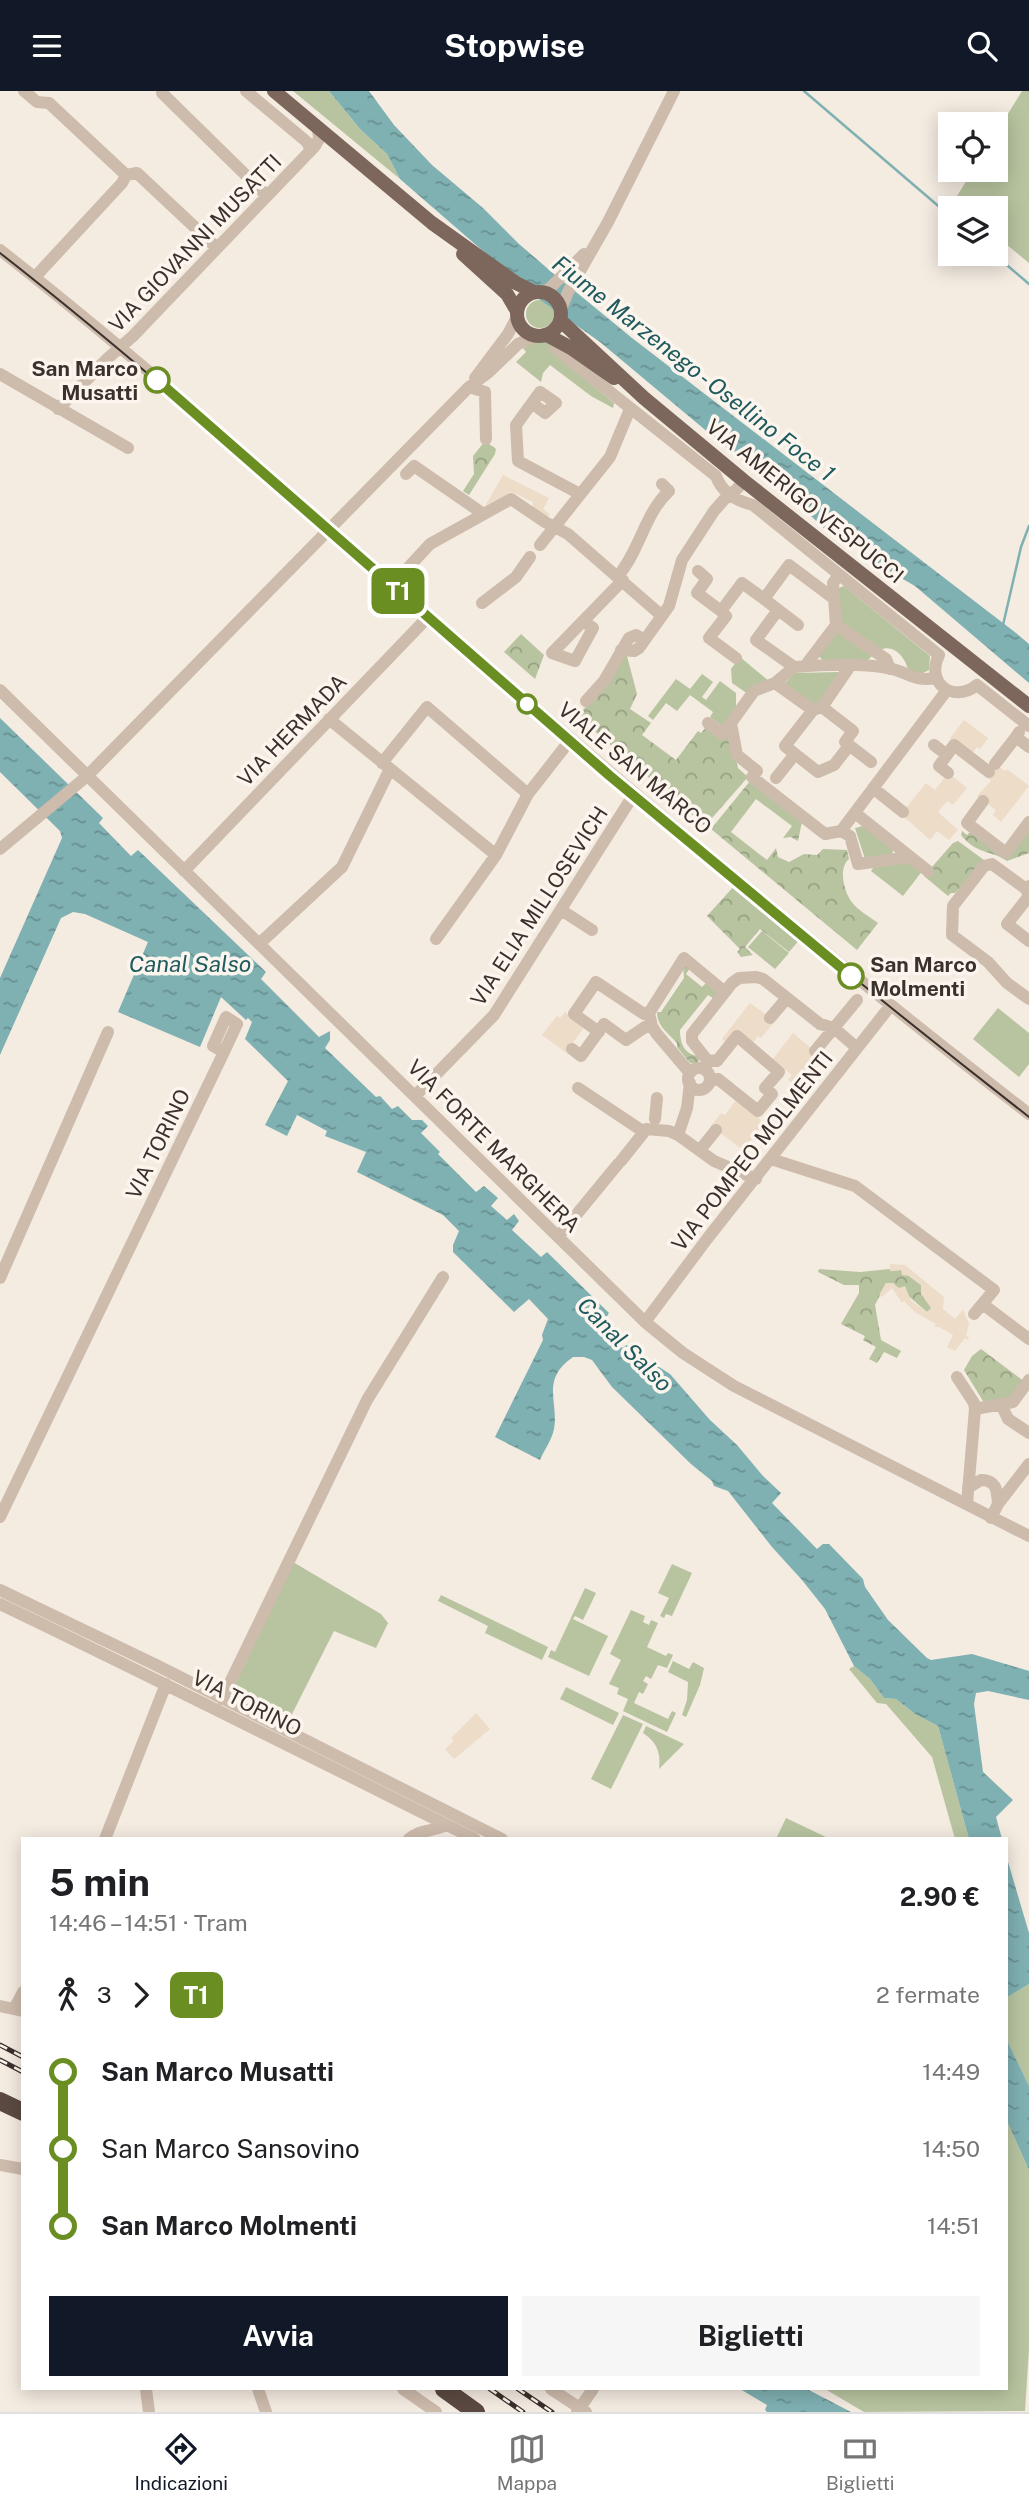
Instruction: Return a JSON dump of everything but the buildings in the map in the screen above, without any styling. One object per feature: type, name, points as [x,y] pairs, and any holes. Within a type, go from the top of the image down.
[{"type":"highway","points":[[0,2101],[21,2111]]},
{"type":"highway","points":[[0,2114],[21,2124]]},
{"type":"highway","points":[[428,2390],[458,2412]]},
{"type":"highway","points":[[445,2390],[476,2412]]},
{"type":"highway","points":[[458,2390],[485,2412]]},
{"type":"main road","points":[[274,91],[432,223],[507,294],[523,330],[571,348],[644,398]]},
{"type":"main road","points":[[432,223],[533,292],[554,297],[561,315],[556,330],[541,336]]},
{"type":"main road","points":[[517,314],[521,301],[533,292]]},
{"type":"main road","name":"VIA AMERIGO VESPUCCI","points":[[561,315],[644,398],[744,481],[1029,706]]},
{"type":"street","points":[[24,91],[37,102],[49,103],[217,248]]},
{"type":"street","points":[[246,91],[307,142],[311,150]]},
{"type":"street","points":[[561,315],[575,271],[600,235],[674,91]]},
{"type":"street","points":[[162,93],[267,196]]},
{"type":"street","name":"VIA GIOVANNI MUSATTI","points":[[58,409],[311,150],[318,142],[318,128]]},
{"type":"street","points":[[35,277],[131,174]]},
{"type":"street","name":"VIALE SAN MARCO","points":[[0,250],[121,347],[634,794],[891,1005],[1029,1114]]},
{"type":"street","points":[[533,292],[550,288],[575,271]]},
{"type":"street","points":[[469,387],[508,334],[517,314]]},
{"type":"street","points":[[0,849],[82,780],[469,387],[519,344],[541,336]]},
{"type":"street","points":[[556,349],[716,476],[719,485],[729,494],[741,502],[753,505],[939,655],[934,671],[936,678],[947,690],[962,693],[977,685],[1027,725],[992,768],[953,748],[934,745]]},
{"type":"street","points":[[0,374],[128,448]]},
{"type":"street","points":[[469,387],[485,393],[486,439]]},
{"type":"street","points":[[532,403],[516,425],[518,461],[580,494]]},
{"type":"street","points":[[540,545],[610,457],[630,409]]},
{"type":"street","points":[[406,474],[414,466],[482,513]]},
{"type":"street","points":[[586,702],[604,681],[621,650],[634,651],[639,648],[669,606],[681,560],[729,494],[735,492],[744,481]]},
{"type":"street","points":[[583,621],[621,578],[658,501],[669,491],[663,484]]},
{"type":"street","points":[[393,584],[430,544],[511,499],[568,534],[662,615]]},
{"type":"street","points":[[802,575],[816,556]]},
{"type":"street","points":[[482,603],[516,577],[530,557]]},
{"type":"street","points":[[764,599],[789,565],[833,598]]},
{"type":"street","points":[[698,571],[708,579],[697,593],[726,616],[709,638],[736,657]]},
{"type":"street","points":[[708,723],[722,734],[754,691],[775,683],[799,666],[836,625],[833,583],[839,575]]},
{"type":"street","points":[[721,611],[742,583],[798,625]]},
{"type":"street","points":[[778,610],[756,640],[799,666],[890,669],[921,681],[936,678]]},
{"type":"street","name":"VIA HERMADA","points":[[184,871],[429,616]]},
{"type":"street","points":[[836,625],[886,659],[890,669]]},
{"type":"street","points":[[775,683],[817,708],[853,731],[834,765],[818,772],[785,746],[817,708],[850,666]]},
{"type":"street","points":[[997,701],[1006,688]]},
{"type":"street","name":"VIA FORTE MARGHERA","points":[[0,690],[82,780],[184,871],[645,1322],[683,1353],[734,1386],[1029,1536]]},
{"type":"street","points":[[841,831],[947,690]]},
{"type":"street","points":[[259,944],[342,867],[386,766],[427,707],[528,795]]},
{"type":"street","points":[[329,719],[496,855]]},
{"type":"street","points":[[731,723],[737,755],[757,771],[752,777],[825,834],[841,831],[850,836],[858,864],[910,857]]},
{"type":"street","points":[[1016,737],[1029,747]]},
{"type":"street","points":[[436,939],[496,855],[528,795],[571,739]]},
{"type":"street","points":[[847,744],[871,762]]},
{"type":"street","points":[[948,773],[939,766],[953,748]]},
{"type":"street","points":[[776,778],[795,754]]},
{"type":"street","points":[[873,789],[903,812]]},
{"type":"street","name":"VIA ELIA MILLOSEVICH","points":[[415,1096],[494,1015],[634,794]]},
{"type":"street","points":[[984,801],[967,823],[1006,853],[1029,822]]},
{"type":"street","points":[[855,813],[928,871]]},
{"type":"street","points":[[1029,941],[1007,924],[1029,896],[1028,887],[992,864],[984,866],[953,906],[952,935],[988,962],[1007,983],[1029,999]]},
{"type":"street","points":[[561,910],[592,930]]},
{"type":"street","points":[[707,1075],[694,1088],[650,1020],[596,982],[577,1015],[626,1040],[645,1027],[650,1020],[684,958],[725,992]]},
{"type":"street","points":[[707,1075],[691,1037],[739,978],[763,979],[820,1024],[834,1028],[857,1048]]},
{"type":"street","points":[[771,1018],[788,998]]},
{"type":"street","points":[[815,1051],[857,1000]]},
{"type":"street","name":"VIA POMPEO MOLMENTI","points":[[645,1322],[891,1005]]},
{"type":"street","points":[[577,1052],[601,1028]]},
{"type":"street","points":[[0,1278],[108,1032]]},
{"type":"street","points":[[678,1135],[687,1108],[690,1078],[696,1069],[707,1075],[718,1079],[757,1113],[772,1094],[765,1088],[781,1070],[737,1037],[707,1075],[687,1108]]},
{"type":"street","name":"VIA TORINO","points":[[0,1517],[224,1052]]},
{"type":"street","points":[[578,1088],[644,1132]]},
{"type":"street","points":[[655,1119],[657,1098]]},
{"type":"street","points":[[558,1237],[646,1129],[669,1131],[678,1135],[714,1161],[756,1179]]},
{"type":"street","points":[[700,1150],[716,1130]]},
{"type":"street","points":[[771,1159],[855,1186],[994,1290],[979,1310],[1029,1339]]},
{"type":"street","name":"VIA TORINO","points":[[222,1699],[367,1400],[443,1277]]},
{"type":"street","points":[[957,1377],[974,1402],[975,1409],[967,1504]]},
{"type":"street","points":[[975,1409],[1013,1402],[1029,1380]]},
{"type":"street","points":[[1001,1405],[1008,1419],[1029,1433]]},
{"type":"street","points":[[991,1518],[998,1504],[1029,1464]]},
{"type":"street","points":[[968,1488],[981,1480],[990,1481],[997,1488],[998,1504]]},
{"type":"street","name":"VIA TORINO","points":[[0,1590],[498,1837]]},
{"type":"street","name":"VIA TORINO","points":[[0,1604],[471,1837]]},
{"type":"street","points":[[106,1837],[166,1684]]},
{"type":"street","points":[[411,1837],[416,1821],[415,1810]]},
{"type":"street","points":[[412,1837],[423,1830],[437,1830],[446,1825]]},
{"type":"street","points":[[0,2006],[18,2010]]},
{"type":"street","points":[[0,2165],[21,2169]]},
{"type":"street","points":[[146,2390],[149,2412]]},
{"type":"street","points":[[404,2390],[436,2412]]},
{"type":"street","points":[[553,2390],[586,2412]]},
{"type":"street","points":[[578,2412],[592,2390]]},
{"type":"street","points":[[259,2393],[266,2412]]},
{"type":"green space","points":[[293,91],[329,91],[360,129],[387,154],[400,179]]},
{"type":"green space","points":[[1022,91],[1029,91],[1029,263],[1008,246],[1008,196],[957,196],[966,182],[1008,182],[1008,114]]},
{"type":"green space","points":[[540,300],[550,304],[554,314],[550,324],[540,328],[530,324],[526,314],[530,304]]},
{"type":"green space","points":[[544,340],[563,347],[552,352],[614,403],[613,408],[591,396],[550,365],[543,373],[541,382],[516,362],[526,352],[523,348]]},
{"type":"green space","points":[[485,441],[496,449],[495,454],[469,495],[463,491],[474,474],[473,456]]},
{"type":"green space","points":[[844,586],[930,656],[929,670],[919,675],[908,669],[898,652],[889,648],[880,650],[840,622],[836,589]]},
{"type":"green space","points":[[837,631],[873,655],[866,662],[823,660],[817,655]]},
{"type":"green space","points":[[521,634],[544,655],[535,679],[504,652]]},
{"type":"green space","points":[[625,655],[637,694],[630,709],[651,723],[642,735],[676,760],[698,731],[701,733],[707,726],[730,727],[738,768],[748,777],[705,826],[577,716],[609,682]]},
{"type":"green space","points":[[740,657],[770,682],[748,694],[732,683],[731,669]]},
{"type":"green space","points":[[839,672],[821,702],[812,704],[784,684],[795,673]]},
{"type":"green space","points":[[702,674],[713,682],[702,697],[706,700],[720,681],[736,693],[736,712],[724,728],[710,717],[713,712],[690,695],[677,711],[666,703],[653,720],[648,716],[676,679],[690,689]]},
{"type":"green space","points":[[750,781],[802,822],[798,841],[791,837],[783,838],[792,826],[756,799],[731,832],[767,860],[776,848],[778,857],[789,862],[804,854],[817,855],[823,849],[847,850],[849,859],[843,874],[846,891],[857,907],[878,923],[857,950],[711,829]]},
{"type":"green space","points":[[863,826],[892,848],[893,856],[865,859],[855,828]]},
{"type":"green space","points":[[972,830],[1002,854],[1029,830],[1029,853],[1007,861],[972,846],[961,835],[962,831],[967,835]]},
{"type":"green space","points":[[958,841],[984,860],[955,893],[948,896],[924,876],[953,843]]},
{"type":"green space","points":[[914,862],[923,870],[903,896],[871,871],[874,867]]},
{"type":"green space","points":[[735,885],[801,938],[789,952],[760,929],[745,947],[753,955],[741,957],[737,952],[740,949],[707,916]]},
{"type":"green space","points":[[762,931],[789,953],[775,969],[748,947]]},
{"type":"green space","points":[[683,966],[690,968],[686,974],[702,987],[707,982],[721,993],[716,1000],[708,995],[680,1030],[684,1047],[689,1053],[698,1056],[699,1061],[696,1064],[690,1063],[657,1017],[657,1012],[661,1012],[684,978]]},
{"type":"green space","points":[[998,1008],[1029,1033],[1029,1064],[1019,1077],[973,1039]]},
{"type":"green space","points":[[819,1269],[860,1272],[901,1270],[921,1285],[921,1294],[932,1308],[927,1312],[899,1288],[886,1283],[875,1305],[881,1340],[901,1351],[897,1358],[884,1352],[877,1363],[869,1359],[876,1347],[863,1340],[865,1336],[841,1324],[859,1293],[859,1285],[844,1285],[818,1272]]},
{"type":"green space","points":[[981,1349],[1025,1382],[1012,1400],[986,1406],[964,1370],[972,1356]]},
{"type":"green space","points":[[293,1562],[381,1614],[388,1623],[376,1648],[334,1631],[291,1716],[234,1687]]},
{"type":"green space","points":[[672,1564],[692,1573],[672,1616],[666,1614],[664,1618],[660,1616],[669,1598],[658,1593]]},
{"type":"green space","points":[[585,1588],[596,1593],[583,1620],[575,1616],[573,1619],[608,1636],[589,1676],[548,1657],[551,1650],[555,1652]]},
{"type":"green space","points":[[441,1595],[548,1647],[542,1660],[485,1633],[488,1626],[438,1601]]},
{"type":"green space","points":[[631,1610],[645,1616],[643,1622],[649,1625],[651,1620],[658,1623],[647,1647],[666,1656],[668,1653],[673,1655],[667,1668],[658,1665],[651,1679],[646,1676],[643,1681],[648,1684],[643,1694],[639,1692],[634,1703],[668,1719],[672,1711],[676,1713],[667,1732],[623,1711],[628,1699],[617,1694],[619,1688],[609,1684],[621,1660],[610,1654]]},
{"type":"green space","points":[[673,1661],[689,1669],[693,1662],[704,1668],[700,1685],[686,1717],[682,1715],[687,1700],[688,1682],[668,1672]]},
{"type":"green space","points":[[854,1666],[870,1679],[884,1698],[896,1699],[915,1714],[938,1726],[968,1837],[954,1837],[932,1757],[886,1704],[877,1703],[849,1669]]},
{"type":"green space","points":[[566,1687],[619,1713],[613,1725],[560,1699]]},
{"type":"green space","points":[[623,1715],[643,1724],[611,1789],[591,1779]]},
{"type":"green space","points":[[646,1726],[684,1744],[659,1769],[657,1748],[643,1733]]},
{"type":"green space","points":[[786,1818],[826,1837],[777,1837]]},
{"type":"green space","points":[[1029,1984],[1029,2086],[1008,2042],[1008,1997]]},
{"type":"green space","points":[[1008,2123],[1029,2170],[1029,2349],[1025,2411],[864,2412],[827,2390],[1008,2390]]},
{"type":"shaded area","points":[[503,475],[549,498],[543,509],[550,514],[547,518],[532,509],[533,502],[510,492],[484,508]]},
{"type":"shaded area","points":[[964,720],[988,738],[980,749],[977,747],[971,755],[950,738]]},
{"type":"shaded area","points":[[995,764],[1005,771],[1007,769],[1029,786],[1001,822],[993,815],[996,810],[977,796],[991,781],[986,776]]},
{"type":"shaded area","points":[[948,773],[967,788],[953,805],[947,801],[938,812],[958,830],[949,840],[937,831],[930,840],[901,814],[926,783],[935,790]]},
{"type":"shaded area","points":[[750,1003],[775,1021],[750,1047],[737,1037],[729,1045],[722,1039]]},
{"type":"shaded area","points":[[565,1012],[585,1026],[568,1054],[542,1035],[557,1016],[560,1018]]},
{"type":"shaded area","points":[[793,1033],[818,1054],[794,1085],[788,1080],[792,1075],[772,1060]]},
{"type":"shaded area","points":[[736,1100],[759,1118],[763,1125],[743,1150],[711,1126],[721,1113],[725,1115]]},
{"type":"shaded area","points":[[890,1264],[905,1265],[944,1297],[943,1309],[955,1319],[963,1310],[969,1324],[966,1335],[968,1340],[965,1338],[955,1351],[947,1347],[953,1335],[935,1327],[936,1324],[915,1312],[904,1301],[902,1303],[892,1288],[882,1297],[879,1295],[886,1283],[893,1283],[899,1288],[905,1286],[911,1301],[927,1312],[931,1308],[921,1294],[921,1285],[910,1276],[902,1275],[901,1270],[890,1271]]},
{"type":"shaded area","points":[[476,1713],[490,1729],[454,1759],[445,1749],[454,1741],[451,1738]]},
{"type":"water","points":[[329,91],[369,91],[394,125],[432,165],[554,274],[632,338],[1016,633],[1029,644],[1029,683],[915,586],[882,567],[841,534],[827,531],[777,484],[716,439],[600,342],[536,297],[400,179],[387,154],[360,129]]},
{"type":"water","name":"Canal Salso","points":[[0,718],[103,818],[99,823],[131,856],[138,850],[266,972],[261,979],[319,1037],[330,1031],[330,1040],[325,1048],[376,1097],[380,1096],[392,1109],[398,1106],[412,1120],[422,1120],[428,1126],[421,1133],[440,1152],[438,1154],[476,1192],[484,1186],[498,1198],[491,1206],[507,1220],[514,1214],[519,1221],[512,1230],[541,1257],[547,1252],[609,1313],[606,1318],[619,1331],[613,1338],[622,1348],[627,1345],[631,1349],[634,1346],[638,1349],[636,1352],[670,1374],[710,1420],[781,1493],[772,1503],[817,1549],[823,1544],[829,1544],[863,1579],[865,1587],[888,1620],[927,1658],[931,1660],[972,1654],[1029,1671],[1029,1700],[988,1691],[976,1693],[974,1704],[983,1772],[1013,1800],[996,1817],[1001,1837],[968,1837],[938,1726],[915,1714],[896,1699],[884,1698],[870,1679],[854,1666],[825,1609],[728,1491],[714,1486],[712,1481],[691,1464],[612,1387],[592,1360],[573,1357],[557,1374],[553,1392],[554,1429],[540,1460],[495,1437],[543,1340],[542,1335],[548,1319],[529,1299],[514,1312],[453,1252],[459,1231],[443,1215],[357,1172],[366,1152],[325,1136],[327,1131],[297,1115],[287,1136],[265,1125],[288,1081],[245,1039],[252,1022],[248,1018],[246,1020],[221,997],[200,1047],[118,1012],[148,942],[85,914],[73,912],[61,918],[0,1055],[0,978],[62,838],[60,831],[0,772]]},
{"type":"water","points":[[1008,1862],[1029,1933],[1029,1984],[1008,1997]]},
{"type":"water","points":[[1008,2042],[1029,2086],[1029,2170],[1008,2123]]},
{"type":"water","points":[[742,2390],[809,2390],[851,2412],[767,2412],[767,2405]]},
{"type":"waterway","points":[[804,91],[938,206]]},
{"type":"waterway","points":[[1008,266],[1029,284]]},
{"type":"waterway","points":[[1003,625],[1021,547],[1029,526]]},
{"type":"tram line","points":[[0,253],[182,403],[477,662],[681,836],[1029,1117]]},
{"type":"tram line","name":"T1","points":[[157,380],[610,776],[851,976]]},
{"type":"railway","points":[[0,2045],[21,2056]]},
{"type":"railway","points":[[0,2060],[21,2071]]},
{"type":"railway","points":[[491,2390],[523,2412]]},
{"type":"railway","points":[[519,2390],[552,2412]]},
{"type":"place","name":"San Marco Musatti","points":[[157,380]]},
{"type":"place","name":"San Marco Molmenti","points":[[851,976]]},
{"type":"water label","name":"Fiume Marzenego - Osellino Foce 1","points":[[694,368]]}]
